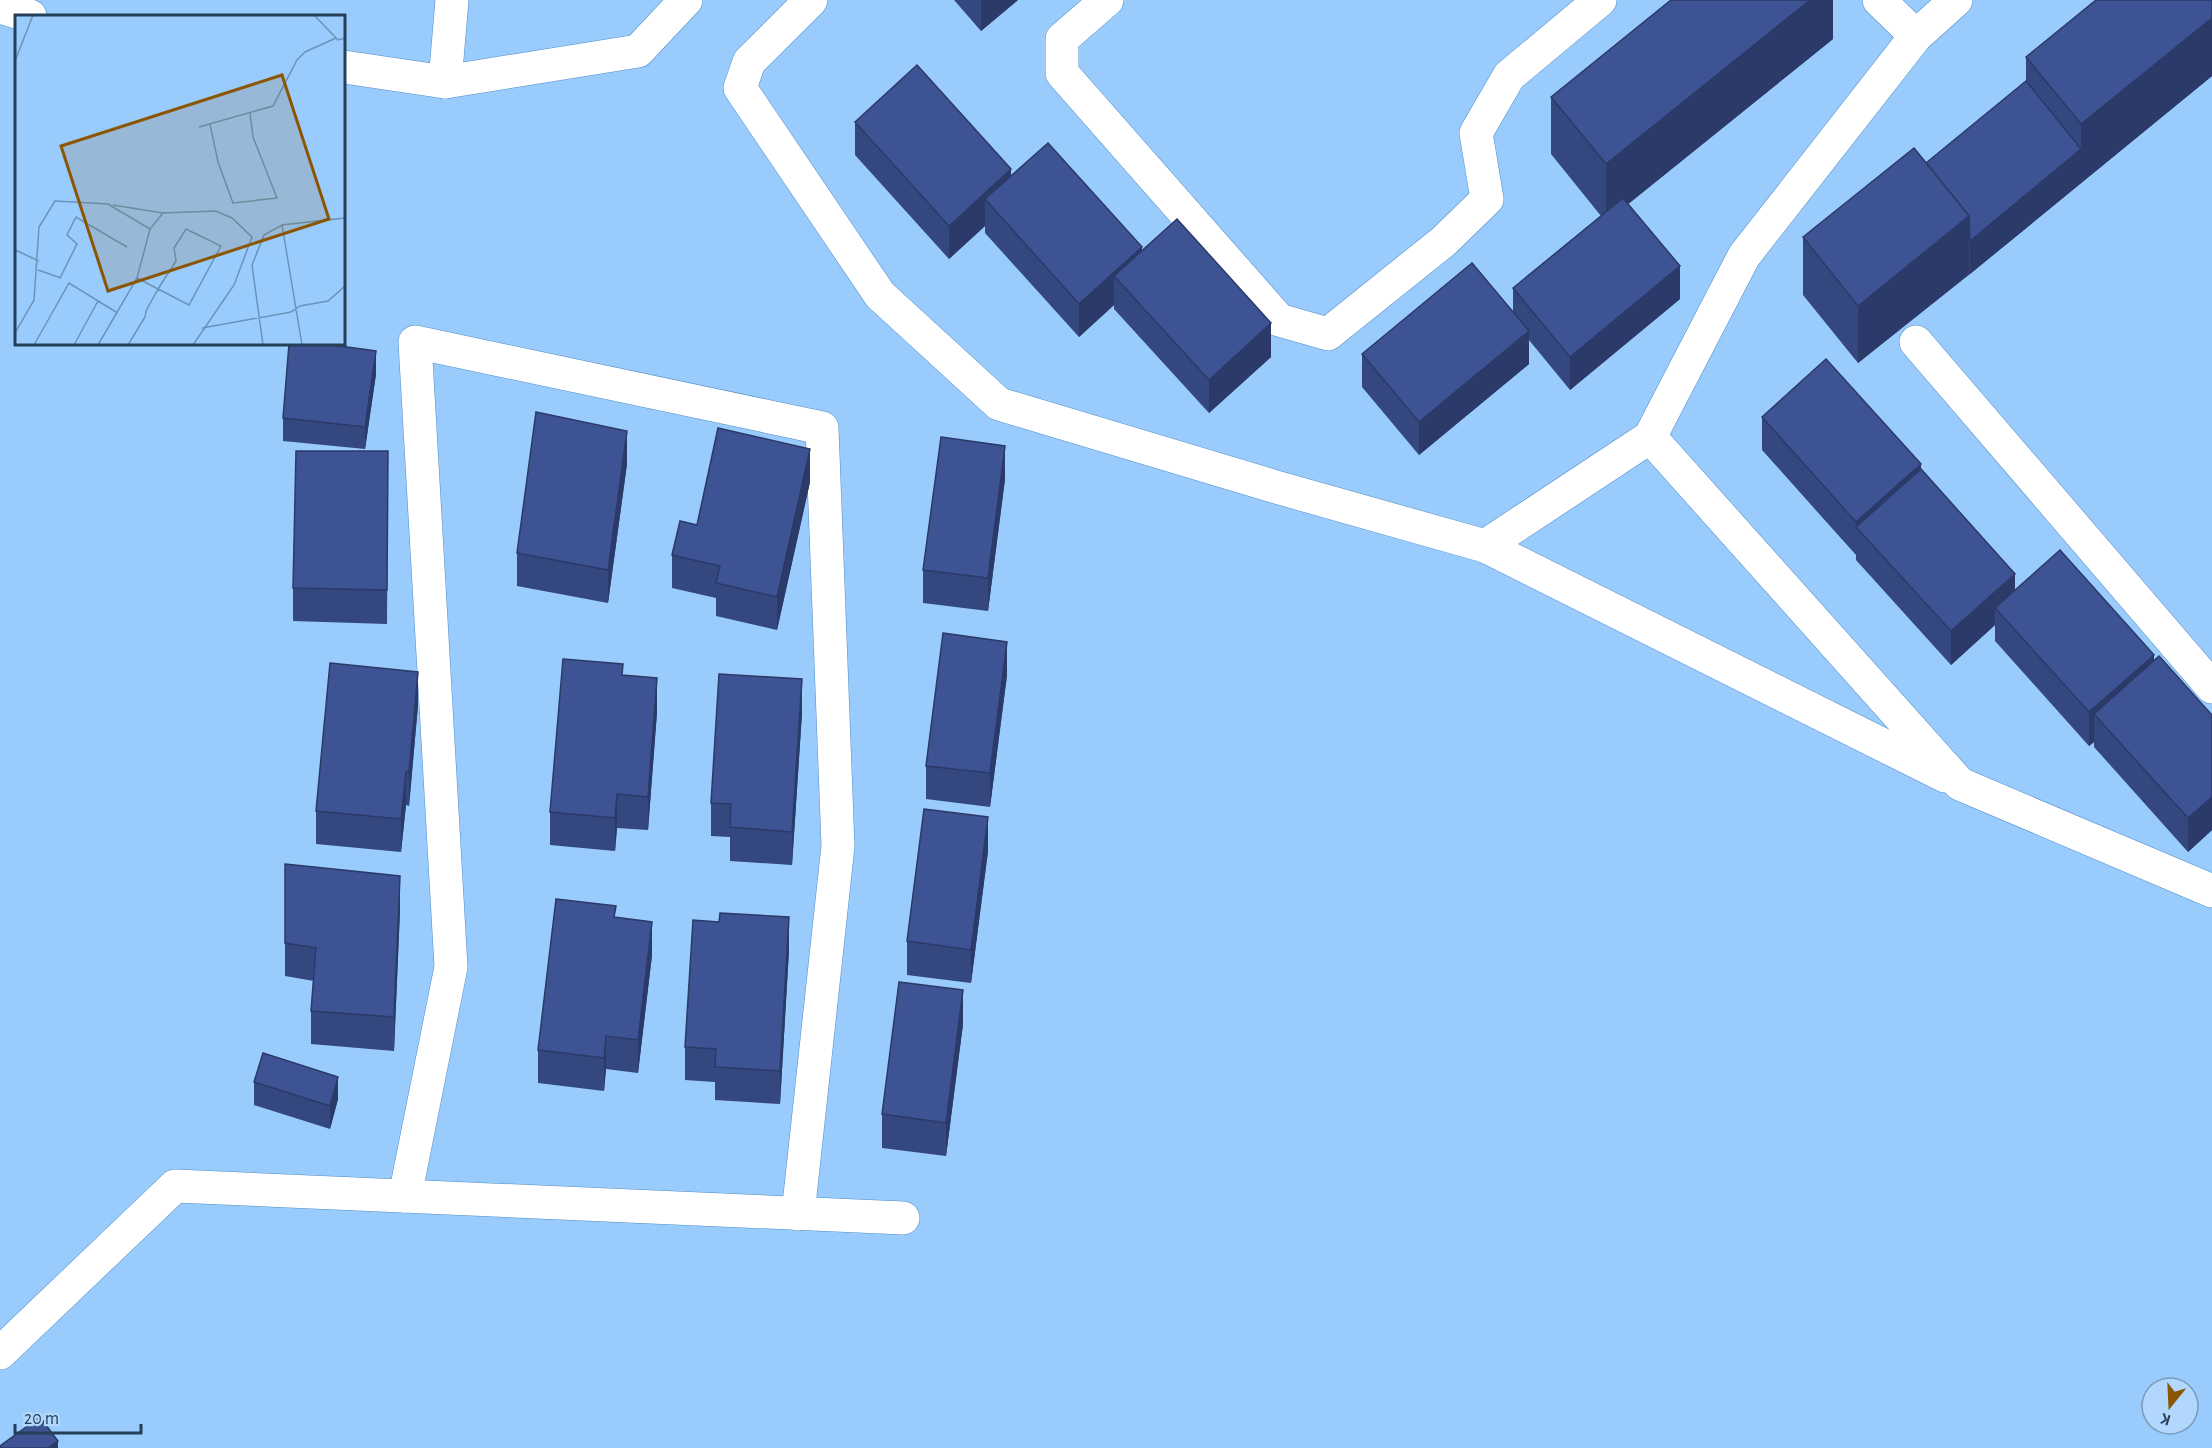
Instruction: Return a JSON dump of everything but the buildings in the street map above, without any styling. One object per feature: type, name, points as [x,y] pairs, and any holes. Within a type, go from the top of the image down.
[{"type":"street","points":[[445,82],[452,0]]},
{"type":"street","points":[[345,67],[445,82],[638,51],[686,0]]},
{"type":"street","points":[[811,0],[749,62],[740,88],[880,295],[999,404],[1276,487],[1485,546],[1960,783],[2212,891]]},
{"type":"street","points":[[1107,0],[1062,39],[1062,73],[1279,320],[1328,334],[1444,241],[1487,199],[1476,133],[1509,76],[1600,0]]},
{"type":"street","points":[[1879,0],[1916,36]]},
{"type":"street","points":[[1485,546],[1650,437],[1744,256],[1916,36],[1956,0]]},
{"type":"street","points":[[0,7],[27,15]]},
{"type":"street","points":[[405,1196],[451,967],[415,342],[822,428],[838,846],[798,1214]]},
{"type":"street","points":[[1916,342],[2212,687]]},
{"type":"street","points":[[1650,437],[1960,783]]},
{"type":"street","points":[[0,1353],[175,1186],[903,1218]]}]
